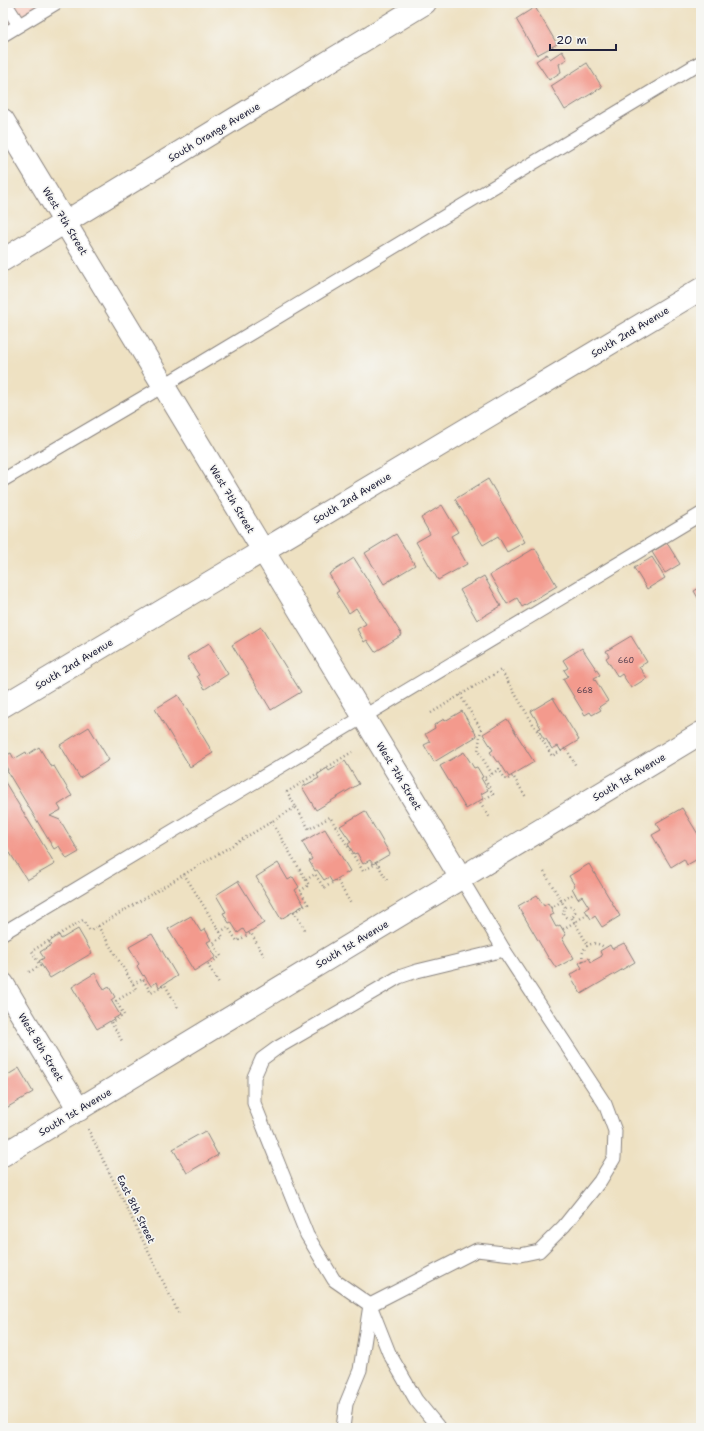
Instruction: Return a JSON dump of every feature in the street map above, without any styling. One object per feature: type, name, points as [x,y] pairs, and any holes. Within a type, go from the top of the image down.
[{"type":"street","name":"South Orange Avenue","points":[[3,260],[425,3]]},
{"type":"street","name":"West 7th Street","points":[[3,120],[461,878]]},
{"type":"street","name":"South 2nd Avenue","points":[[3,706],[701,289]]},
{"type":"street","name":"South 1st Avenue","points":[[3,1155],[701,733]]},
{"type":"street","name":"West 8th Street","points":[[3,984],[79,1110]]},
{"type":"lane","points":[[5,3],[19,25]]},
{"type":"lane","points":[[3,35],[56,3]]},
{"type":"lane","points":[[3,480],[163,386],[701,62]]},
{"type":"lane","points":[[3,932],[701,514]]},
{"type":"lane","points":[[370,1305],[477,1250],[520,1255],[539,1251],[564,1226],[600,1182],[614,1158],[615,1131],[605,1104],[504,950],[461,878]]},
{"type":"lane","points":[[439,1428],[416,1400],[389,1353],[370,1305],[334,1280],[307,1235],[254,1103],[254,1077],[262,1059],[276,1048],[399,977],[417,971],[504,950]]},
{"type":"lane","points":[[343,1428],[346,1404],[360,1370],[370,1305]]},
{"type":"path","points":[[431,713],[501,670],[552,756],[566,748],[576,766]]},
{"type":"path","points":[[460,695],[481,729],[478,751],[492,774]]},
{"type":"path","points":[[352,752],[287,792],[309,829],[330,816],[363,871],[376,863],[388,882]]},
{"type":"path","points":[[490,818],[480,802],[493,794],[484,778],[500,769],[506,780],[513,776],[526,797]]},
{"type":"path","points":[[29,972],[40,966],[32,951],[83,920],[90,931],[296,807]]},
{"type":"path","points":[[271,821],[310,885],[300,891],[308,904],[294,912],[306,931]]},
{"type":"path","points":[[544,872],[565,907],[563,914],[566,918],[572,918]]},
{"type":"path","points":[[184,874],[223,937],[213,943],[221,956],[208,964],[219,983]]},
{"type":"path","points":[[306,880],[315,874],[324,888],[337,880],[351,904]]},
{"type":"path","points":[[551,908],[575,893]]},
{"type":"path","points":[[565,907],[571,906],[574,909],[575,913],[572,918]]},
{"type":"path","points":[[563,929],[588,914]]},
{"type":"path","points":[[572,918],[588,944]]},
{"type":"path","points":[[98,926],[136,989],[116,1001],[124,1014],[111,1022],[122,1041]]},
{"type":"path","points":[[220,932],[228,927],[237,941],[250,933],[264,956]]},
{"type":"path","points":[[583,961],[583,951],[588,944],[597,943],[605,948]]},
{"type":"path","points":[[133,984],[143,978],[151,993],[165,985],[178,1008]]},
{"type":"path","name":"East 8th Street","points":[[79,1110],[179,1314]]},
{"type":"shaded area","points":[[3,3],[56,3],[3,35]]},
{"type":"building","points":[[535,7],[557,44],[537,55],[516,19]]},
{"type":"building","points":[[562,51],[567,59],[559,64],[561,72],[549,80],[536,61],[547,54],[550,59]]},
{"type":"building","points":[[587,63],[602,87],[565,110],[551,86]]},
{"type":"building","points":[[488,479],[525,542],[507,552],[498,536],[483,545],[455,499]]},
{"type":"building","points":[[442,505],[458,532],[451,536],[467,564],[438,580],[416,542],[430,534],[421,518]]},
{"type":"building","points":[[396,534],[415,565],[384,584],[365,553]]},
{"type":"building","points":[[667,543],[680,564],[665,573],[652,552]]},
{"type":"building","points":[[535,548],[557,586],[522,607],[517,598],[507,604],[490,575]]},
{"type":"building","points":[[652,557],[665,578],[647,589],[634,568]]},
{"type":"building","points":[[354,558],[402,635],[375,652],[367,640],[364,642],[357,629],[366,624],[356,608],[349,613],[336,593],[339,591],[329,574]]},
{"type":"building","points":[[484,576],[501,606],[477,620],[460,590]]},
{"type":"building","points":[[701,587],[701,603],[694,591]]},
{"type":"building","points":[[261,627],[301,692],[271,710],[232,645]]},
{"type":"building","points":[[631,636],[647,662],[639,667],[647,678],[631,688],[622,674],[618,677],[606,658],[609,656],[606,651]]},
{"type":"building","points":[[209,643],[228,674],[205,689],[197,676],[199,675],[187,657]]},
{"type":"building","points":[[582,648],[600,675],[594,678],[608,701],[599,707],[601,710],[592,715],[590,712],[585,715],[563,679],[568,676],[564,670],[568,668],[563,660]]},
{"type":"building","points":[[178,695],[213,753],[190,767],[155,709]]},
{"type":"building","points":[[553,698],[579,740],[561,751],[558,746],[552,749],[546,739],[544,739],[538,729],[541,728],[531,711]]},
{"type":"building","points":[[462,711],[477,736],[434,762],[424,745],[430,742],[425,734],[435,728],[434,725],[444,719],[445,721]]},
{"type":"building","points":[[507,719],[534,762],[509,777],[499,761],[497,762],[490,752],[493,750],[483,734]]},
{"type":"building","points":[[89,727],[109,760],[80,778],[60,745]]},
{"type":"building","points":[[39,747],[51,767],[54,766],[72,796],[58,805],[61,810],[50,816],[60,820],[79,852],[67,859],[59,846],[54,849],[3,762],[3,757],[11,753],[14,759],[26,752],[27,755]]},
{"type":"building","points":[[464,752],[474,768],[477,767],[488,790],[481,794],[484,798],[466,809],[440,766]]},
{"type":"building","points":[[345,761],[359,784],[316,810],[302,787],[319,778],[317,775],[327,768],[329,771]]},
{"type":"building","points":[[3,779],[55,864],[27,880],[3,842]]},
{"type":"building","points":[[682,808],[701,839],[701,857],[687,865],[684,859],[671,867],[652,835],[661,830],[656,823]]},
{"type":"building","points":[[365,811],[390,854],[373,864],[370,860],[363,864],[357,853],[354,854],[348,844],[351,842],[340,826]]},
{"type":"building","points":[[325,829],[350,871],[332,882],[329,877],[324,880],[317,870],[315,871],[309,861],[312,859],[302,842]]},
{"type":"building","points":[[278,863],[288,880],[293,877],[299,887],[295,890],[304,905],[281,919],[256,877]]},
{"type":"building","points":[[589,864],[620,916],[602,927],[595,916],[591,919],[585,910],[589,907],[582,896],[578,899],[572,888],[575,886],[569,876]]},
{"type":"building","points":[[238,881],[264,923],[246,934],[243,929],[238,933],[231,922],[229,923],[223,913],[226,912],[216,895]]},
{"type":"building","points":[[537,895],[544,906],[548,903],[551,908],[554,914],[550,916],[556,927],[560,925],[566,935],[562,938],[574,958],[556,968],[549,959],[518,906]]},
{"type":"building","points":[[191,916],[201,932],[205,929],[211,940],[207,942],[216,957],[194,971],[168,929]]},
{"type":"building","points":[[78,929],[92,953],[50,978],[39,961],[44,958],[40,952],[51,945],[49,942],[59,935],[61,939]]},
{"type":"building","points":[[152,934],[177,976],[159,987],[157,982],[151,986],[144,975],[143,976],[137,966],[139,964],[129,947]]},
{"type":"building","points":[[624,943],[635,962],[581,994],[570,975],[582,968],[579,963],[589,958],[591,962],[602,956],[600,951],[610,945],[612,949]]},
{"type":"building","points":[[95,973],[104,990],[109,987],[115,997],[111,1000],[120,1015],[97,1029],[72,987]]},
{"type":"building","points":[[19,1068],[33,1092],[3,1110],[3,1078]]},
{"type":"building","points":[[205,1131],[218,1155],[187,1173],[173,1149]]}]
